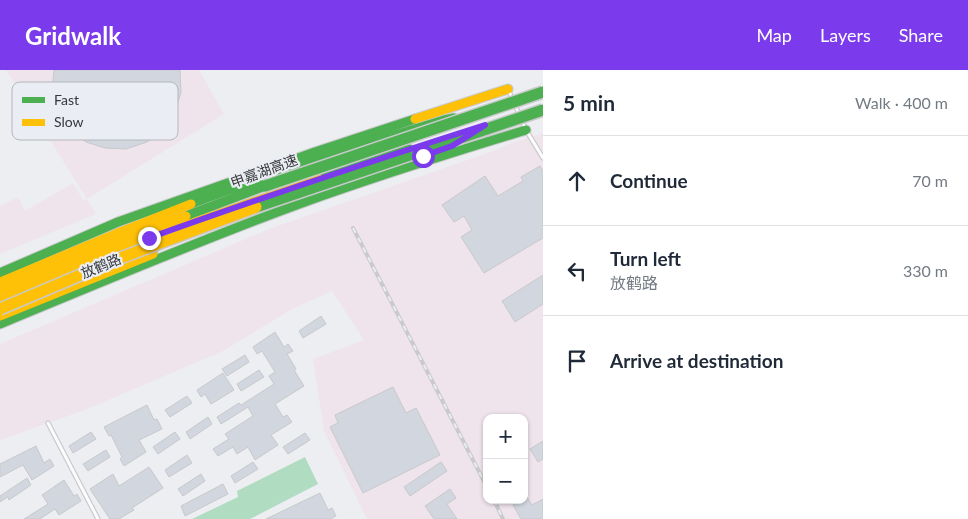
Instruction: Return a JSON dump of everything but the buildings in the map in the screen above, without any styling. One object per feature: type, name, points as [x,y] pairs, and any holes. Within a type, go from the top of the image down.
[{"type":"main road","points":[[0,273],[118,222],[315,152],[508,89]]},
{"type":"main road","name":"申嘉湖高速","points":[[0,290],[117,242],[264,186],[543,92]]},
{"type":"main road","points":[[0,309],[123,257],[270,201],[543,110]]},
{"type":"main road","points":[[0,282],[155,218],[317,158],[444,120],[484,119]]},
{"type":"main road","points":[[0,316],[306,195],[452,146],[484,119]]},
{"type":"main road","name":"放鹤路","points":[[0,290],[201,208],[283,177],[484,119]]},
{"type":"main road","name":"放鹤路","points":[[0,301],[158,235],[375,160],[484,119]]},
{"type":"main road","name":"放鹤路","points":[[0,324],[169,254],[299,204],[445,154],[526,130]]},
{"type":"lane","points":[[508,89],[526,130],[543,158]]},
{"type":"lane","points":[[48,423],[98,519]]},
{"type":"shaded area","points":[[6,70],[199,70],[224,114],[87,199],[50,140],[178,140],[178,82],[14,82]]},
{"type":"shaded area","points":[[543,133],[543,519],[367,519],[324,431],[313,359],[364,340],[332,291],[292,309],[223,351],[85,410],[0,440],[0,344],[269,229]]},
{"type":"shaded area","points":[[73,183],[84,201],[87,199],[96,214],[0,254],[0,206],[18,197],[25,211]]},
{"type":"green space","points":[[305,457],[318,484],[250,519],[192,519],[238,497],[237,491]]},
{"type":"railway","points":[[353,228],[483,479]]},
{"type":"railway","points":[[496,504],[503,519]]},
{"type":"traffic: fast","points":[[265,186],[543,92]]},
{"type":"traffic: fast","points":[[256,207],[543,110]]},
{"type":"traffic: fast","points":[[191,204],[317,160],[454,118]]},
{"type":"traffic: fast","points":[[0,273],[118,222],[315,152],[415,119]]},
{"type":"traffic: fast","points":[[0,324],[261,218],[412,165],[526,130]]},
{"type":"traffic: fast","points":[[320,179],[409,149]]},
{"type":"traffic: fast","points":[[186,216],[265,186]]},
{"type":"traffic: slow","points":[[415,119],[508,89]]},
{"type":"traffic: slow","points":[[0,301],[149,238],[320,179]]},
{"type":"traffic: slow","points":[[0,282],[191,204]]},
{"type":"traffic: slow","points":[[0,309],[123,257],[256,207]]},
{"type":"traffic: slow","points":[[0,291],[117,242],[186,216]]},
{"type":"traffic: slow","points":[[0,316],[153,254]]},
{"type":"route","points":[[149,238],[270,195],[485,125],[452,146],[423,156]]}]
